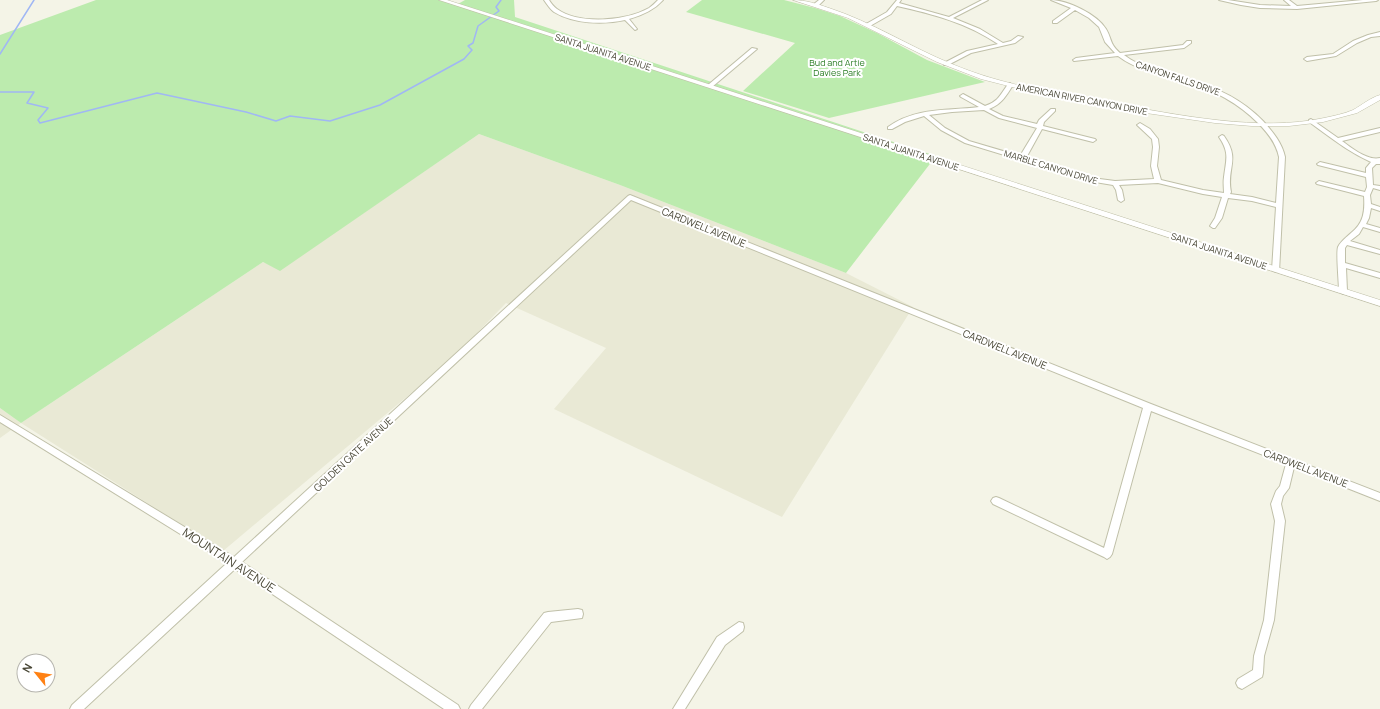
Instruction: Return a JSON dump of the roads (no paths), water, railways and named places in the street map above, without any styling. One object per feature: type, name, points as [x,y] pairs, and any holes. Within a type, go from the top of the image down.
[{"type":"street","name":"SANTA JUANITA AVENUE","points":[[442,0],[1380,303]]},
{"type":"street","points":[[546,0],[555,10],[572,18],[600,21],[626,18],[647,12],[661,0]]},
{"type":"street","name":"AMERICAN RIVER CANYON DRIVE","points":[[796,0],[816,5],[868,25],[914,50],[946,64],[1010,85],[1055,96],[1180,118],[1216,122],[1262,124],[1311,121],[1349,113],[1380,97]]},
{"type":"street","points":[[816,5],[822,0]]},
{"type":"street","points":[[948,19],[986,0]]},
{"type":"street","name":"CANYON FALLS DRIVE","points":[[1053,0],[1075,8],[1097,21],[1104,29],[1111,46],[1120,55],[1147,70],[1198,83],[1225,94],[1247,109],[1276,140],[1281,151],[1276,270]]},
{"type":"street","points":[[1221,0],[1265,8],[1297,8],[1376,0]]},
{"type":"street","points":[[1286,0],[1297,8]]},
{"type":"street","points":[[868,25],[889,13],[898,2],[983,32],[1002,44]]},
{"type":"street","points":[[1055,22],[1075,8]]},
{"type":"street","points":[[626,18],[635,29]]},
{"type":"street","points":[[1306,59],[1334,55],[1355,42],[1380,34]]},
{"type":"street","points":[[946,64],[969,52],[1013,42],[1020,37]]},
{"type":"street","points":[[1076,60],[1184,46],[1189,42]]},
{"type":"street","points":[[710,86],[754,49]]},
{"type":"street","points":[[890,128],[904,120],[926,115],[951,110],[984,108],[998,102],[1010,85]]},
{"type":"street","points":[[963,96],[996,115],[1093,140]]},
{"type":"street","points":[[1022,159],[1043,119],[1053,110]]},
{"type":"street","name":"MARBLE CANYON DRIVE","points":[[926,115],[942,129],[960,138],[1091,180],[1115,183],[1158,181],[1203,192],[1252,199],[1279,206]]},
{"type":"street","points":[[1311,121],[1354,152],[1378,162]]},
{"type":"street","points":[[1140,125],[1151,133],[1157,142],[1158,148],[1154,166],[1158,181]]},
{"type":"street","points":[[1337,140],[1380,130]]},
{"type":"street","points":[[1213,226],[1220,218],[1224,198],[1228,192],[1227,186],[1231,153],[1229,146],[1222,137]]},
{"type":"street","points":[[1342,291],[1342,248],[1345,242],[1363,225],[1366,218],[1368,205],[1367,195],[1370,186],[1369,168],[1378,162]]},
{"type":"street","points":[[1320,164],[1370,176]]},
{"type":"street","points":[[1115,183],[1119,190],[1121,200]]},
{"type":"street","points":[[1319,183],[1367,195]]},
{"type":"street","points":[[1370,186],[1380,188]]},
{"type":"street","name":"CARDWELL AVENUE","points":[[630,197],[1148,406],[1380,497]]},
{"type":"street","name":"GOLDEN GATE AVENUE","points":[[76,709],[630,197]]},
{"type":"street","points":[[1368,205],[1380,209]]},
{"type":"street","points":[[1363,225],[1380,230]]},
{"type":"street","points":[[1345,242],[1380,252]]},
{"type":"street","points":[[1342,264],[1380,276]]},
{"type":"street","points":[[996,501],[1107,554],[1148,406]]},
{"type":"street","name":"MOUNTAIN AVENUE","points":[[0,418],[235,563],[454,709]]},
{"type":"street","points":[[1242,683],[1258,674],[1259,656],[1269,620],[1280,521],[1276,504],[1279,494],[1284,488],[1290,462]]},
{"type":"street","points":[[475,709],[548,617],[578,614]]},
{"type":"street","points":[[679,709],[721,641],[739,627]]},
{"type":"waterway","points":[[0,54],[34,0]]},
{"type":"waterway","points":[[0,92],[34,92],[27,103],[48,108],[38,120],[40,123],[157,93],[246,112],[276,121],[290,116],[330,121],[380,105],[464,59],[472,50],[468,46],[473,43],[478,26],[499,11],[496,7],[501,0]]},
{"type":"park label","name":"Bud and Artie Davies Park","points":[[837,68]]}]
